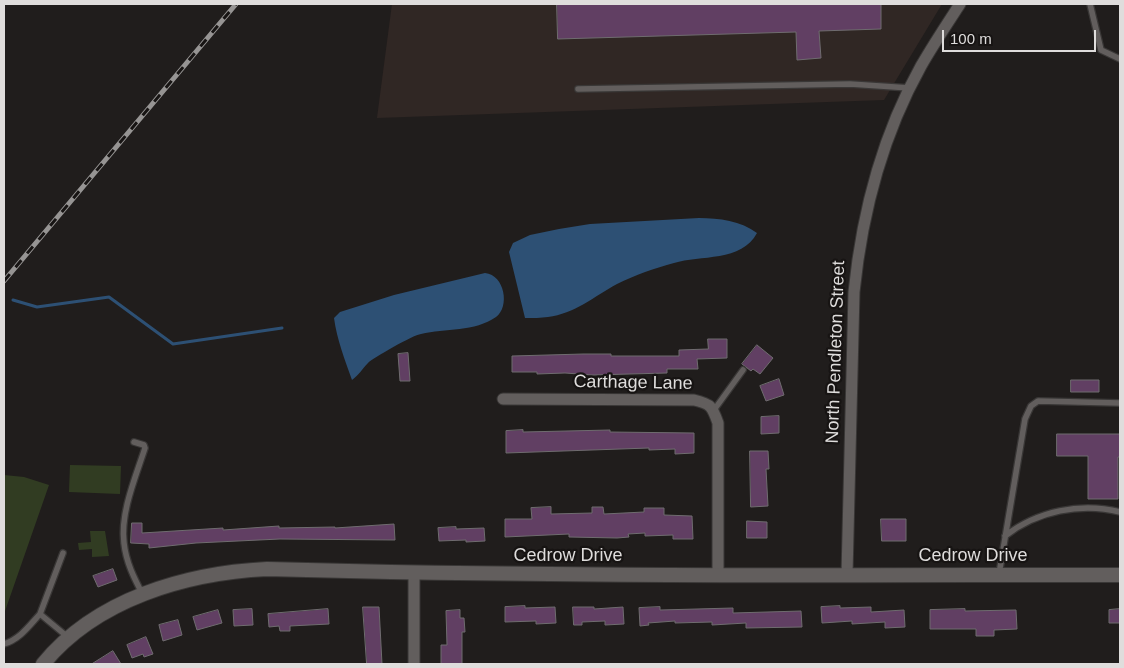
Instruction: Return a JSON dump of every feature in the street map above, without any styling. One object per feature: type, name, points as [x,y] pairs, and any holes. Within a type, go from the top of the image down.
[{"type":"street","name":"North Pendleton Street","points":[[847,574],[854,292],[864,217],[879,162],[896,117],[921,66],[960,4]]},
{"type":"street","name":"Carthage Lane","points":[[503,399],[694,400],[707,403],[714,410],[718,423],[718,575]]},
{"type":"street","name":"Cedrow Drive","points":[[43,664],[80,629],[110,610],[143,595],[177,583],[243,570],[267,569],[414,574],[1120,575]]},
{"type":"street","points":[[414,574],[414,664]]},
{"type":"lane","points":[[1090,4],[1101,50],[1120,59]]},
{"type":"lane","points":[[578,89],[850,84],[910,88]]},
{"type":"lane","points":[[714,410],[743,370]]},
{"type":"lane","points":[[999,575],[1025,419],[1031,406],[1038,401],[1120,403]]},
{"type":"lane","points":[[134,442],[144,445],[145,448],[127,507],[123,542],[128,563],[143,595]]},
{"type":"lane","points":[[1005,536],[1020,525],[1050,513],[1088,509],[1120,512]]},
{"type":"lane","points":[[4,644],[19,636],[40,614],[63,553]]},
{"type":"lane","points":[[40,614],[69,638]]},
{"type":"shaded area","points":[[392,4],[942,4],[884,100],[377,118]]},
{"type":"green space","points":[[70,465],[121,466],[120,494],[69,492]]},
{"type":"green space","points":[[4,475],[24,477],[49,485],[4,614]]},
{"type":"green space","points":[[90,531],[105,531],[109,556],[92,557],[92,549],[79,550],[78,543],[91,542]]},
{"type":"water","points":[[699,218],[730,221],[757,233],[741,249],[731,253],[660,267],[617,284],[567,312],[548,317],[525,318],[509,252],[513,243],[530,235],[590,224]]},
{"type":"water","points":[[485,273],[497,279],[503,292],[503,306],[496,317],[479,325],[417,335],[371,360],[352,380],[335,326],[334,318],[340,312],[394,295]]},
{"type":"building","points":[[557,4],[881,4],[881,29],[819,31],[821,58],[797,60],[796,32],[558,39]]},
{"type":"building","points":[[708,339],[727,339],[727,358],[697,359],[698,369],[667,369],[667,373],[593,375],[512,372],[512,356],[611,354],[611,356],[679,356],[679,350],[708,349]]},
{"type":"building","points":[[757,345],[773,358],[760,374],[753,369],[751,371],[742,364]]},
{"type":"building","points":[[408,353],[410,381],[400,381],[398,354]]},
{"type":"building","points":[[779,379],[784,395],[766,401],[760,386]]},
{"type":"building","points":[[1071,380],[1099,380],[1099,392],[1071,392]]},
{"type":"building","points":[[779,416],[779,433],[761,434],[761,417]]},
{"type":"building","points":[[523,430],[523,432],[610,430],[610,432],[694,433],[694,453],[675,454],[675,449],[649,450],[649,448],[506,453],[506,431]]},
{"type":"building","points":[[1057,434],[1120,434],[1118,499],[1088,499],[1088,456],[1057,456]]},
{"type":"building","points":[[750,451],[768,451],[769,469],[766,469],[768,506],[751,507]]},
{"type":"building","points":[[551,507],[551,514],[592,513],[592,507],[603,507],[604,514],[644,512],[644,508],[664,508],[664,515],[692,516],[693,539],[673,539],[673,535],[645,536],[645,533],[628,534],[629,537],[617,538],[569,537],[569,534],[505,537],[505,519],[532,519],[531,508]]},
{"type":"building","points":[[881,519],[906,519],[906,541],[882,541]]},
{"type":"building","points":[[747,521],[767,522],[767,538],[747,538]]},
{"type":"building","points":[[132,523],[142,523],[142,533],[279,526],[279,528],[335,528],[394,524],[395,540],[280,539],[196,543],[149,548],[149,544],[131,543]]},
{"type":"building","points":[[456,527],[456,529],[484,528],[485,541],[439,541],[438,528]]},
{"type":"building","points":[[113,569],[117,580],[98,587],[93,576]]},
{"type":"building","points":[[525,606],[525,608],[555,607],[556,623],[536,624],[536,621],[505,622],[505,607]]},
{"type":"building","points":[[840,606],[840,608],[871,607],[871,612],[904,610],[905,627],[885,628],[885,622],[852,624],[852,621],[822,623],[821,607]]},
{"type":"building","points":[[363,607],[379,607],[382,664],[367,664]]},
{"type":"building","points":[[573,607],[594,607],[594,609],[623,607],[624,624],[605,625],[605,621],[582,622],[582,625],[574,625]]},
{"type":"building","points":[[660,607],[660,610],[733,608],[733,613],[801,611],[802,627],[746,628],[746,623],[712,625],[712,622],[675,623],[675,621],[648,623],[649,625],[640,626],[639,608]]},
{"type":"building","points":[[252,609],[253,625],[234,626],[233,610]]},
{"type":"building","points":[[328,609],[329,624],[290,626],[290,631],[280,631],[279,626],[269,627],[268,614]]},
{"type":"building","points":[[965,609],[965,611],[1016,610],[1017,629],[994,630],[994,636],[976,636],[976,629],[930,629],[930,610]]},
{"type":"building","points":[[1120,609],[1120,623],[1109,623],[1109,610]]},
{"type":"building","points":[[218,610],[222,623],[197,630],[193,617]]},
{"type":"building","points":[[460,610],[460,618],[464,618],[465,632],[462,632],[462,664],[441,664],[441,645],[447,645],[446,611]]},
{"type":"building","points":[[178,620],[182,635],[163,641],[159,625]]},
{"type":"building","points":[[146,637],[153,654],[144,657],[143,654],[132,658],[127,645]]},
{"type":"building","points":[[113,651],[121,664],[92,664]]},
{"type":"waterway","points":[[13,300],[37,307],[109,297],[173,344],[282,328]]},
{"type":"railway","points":[[4,281],[236,4]]}]
